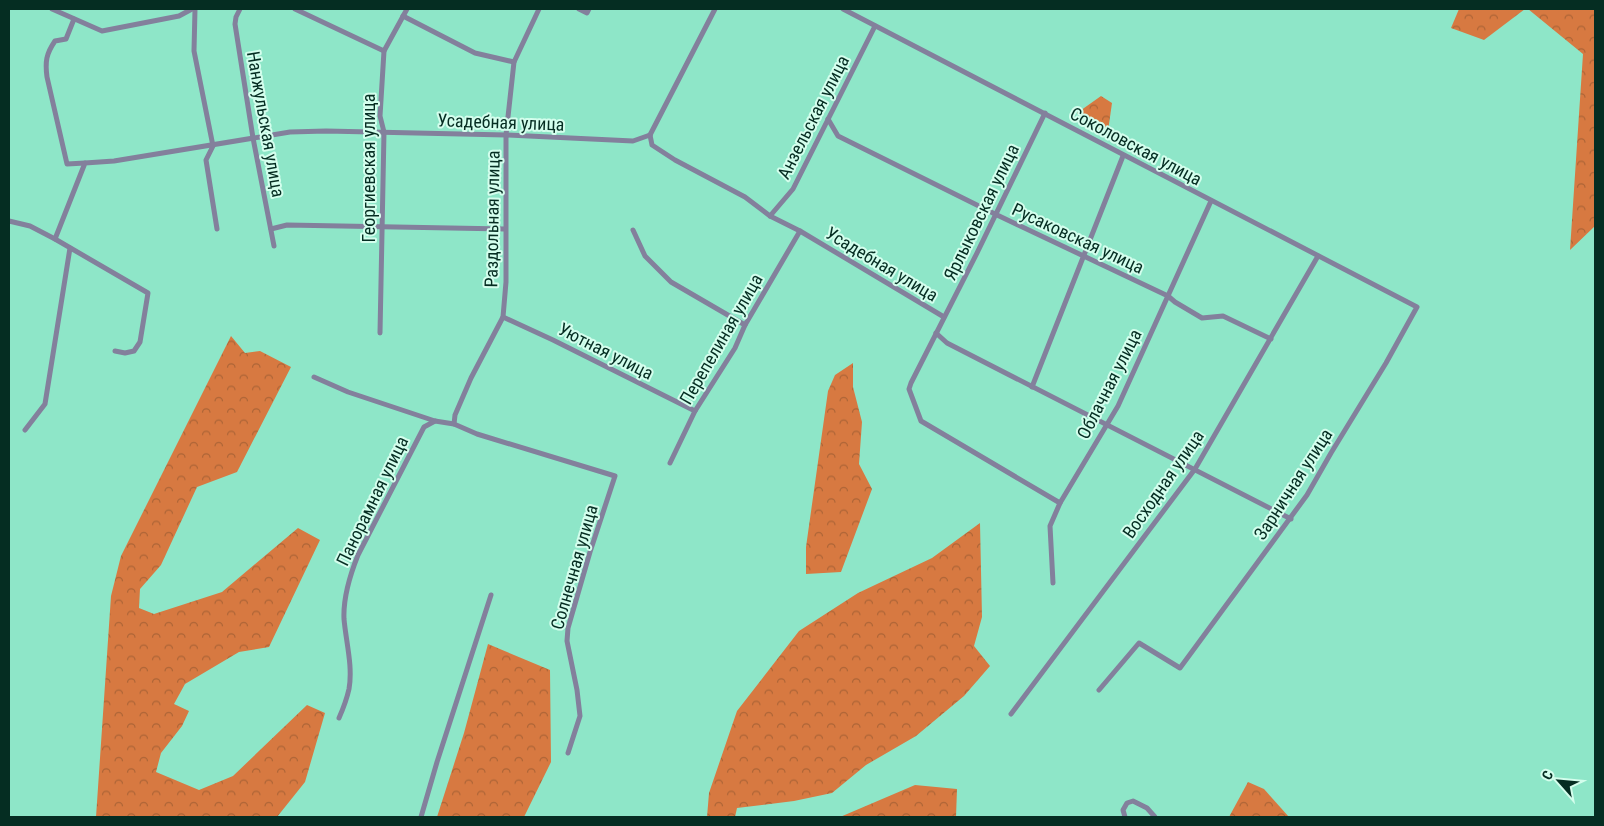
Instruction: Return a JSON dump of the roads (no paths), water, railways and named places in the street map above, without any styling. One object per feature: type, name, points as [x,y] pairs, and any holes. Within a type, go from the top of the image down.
[{"type":"street","points":[[52,9],[64,11],[74,19],[102,31],[179,16],[194,9],[194,51],[213,146],[206,160],[217,229]]},
{"type":"street","name":"Нанжульская улица","points":[[240,9],[235,24],[253,138],[274,246]]},
{"type":"street","points":[[295,9],[384,51]]},
{"type":"street","name":"Георгиевская улица","points":[[380,333],[384,132],[380,116],[384,51],[407,9]]},
{"type":"street","name":"Раздольная улица","points":[[454,424],[455,415],[471,378],[503,317],[506,282],[506,135],[514,62],[539,9]]},
{"type":"street","points":[[578,9],[588,11]]},
{"type":"street","points":[[650,135],[715,9]]},
{"type":"street","name":"Соколовская улица","points":[[843,9],[1417,308]]},
{"type":"street","points":[[403,16],[475,53],[514,62]]},
{"type":"street","points":[[55,239],[85,163],[67,164],[46,67],[48,52],[55,42],[66,39],[74,19]]},
{"type":"street","name":"Анзельская улица","points":[[770,216],[793,189],[875,26]]},
{"type":"street","name":"Ярлыковская улица","points":[[1045,114],[909,389],[921,421],[1060,503]]},
{"type":"street","name":"Русаковская улица","points":[[828,119],[838,136],[995,214],[1168,296],[1202,318],[1223,316],[1271,339]]},
{"type":"street","name":"Усадебная улица","points":[[85,163],[114,161],[290,132],[506,135],[633,141],[650,135],[652,145],[675,160],[744,198],[770,216],[800,231],[944,317]]},
{"type":"street","points":[[1032,387],[1123,156]]},
{"type":"street","name":"Облачная улица","points":[[1053,582],[1050,526],[1060,503],[1106,423],[1118,406],[1211,201]]},
{"type":"street","points":[[9,221],[30,226],[148,293],[140,342],[134,352],[115,351]]},
{"type":"street","points":[[271,229],[287,225],[505,229]]},
{"type":"street","points":[[633,230],[645,256],[671,282],[745,325]]},
{"type":"street","name":"Перепелиная улица","points":[[670,463],[695,411],[735,348],[745,325],[800,231]]},
{"type":"street","points":[[25,430],[45,404],[70,248]]},
{"type":"street","name":"Восходная улица","points":[[1011,714],[1194,469],[1318,256]]},
{"type":"street","name":"Зарничная улица","points":[[1099,690],[1139,643],[1180,668],[1307,495],[1417,308]]},
{"type":"street","name":"Уютная улица","points":[[503,317],[695,411]]},
{"type":"street","points":[[936,333],[947,343],[1291,519]]},
{"type":"street","points":[[314,376],[348,392],[435,421],[454,424]]},
{"type":"street","name":"Панорамная улица","points":[[340,718],[349,688],[350,656],[344,617],[351,572],[424,427],[435,421]]},
{"type":"street","name":"Солнечная улица","points":[[454,424],[477,434],[614,476],[568,628],[567,641],[580,716],[568,753]]},
{"type":"street","points":[[421,817],[491,595]]},
{"type":"street","points":[[1125,817],[1124,810],[1127,803],[1133,801],[1147,808],[1155,817]]}]
